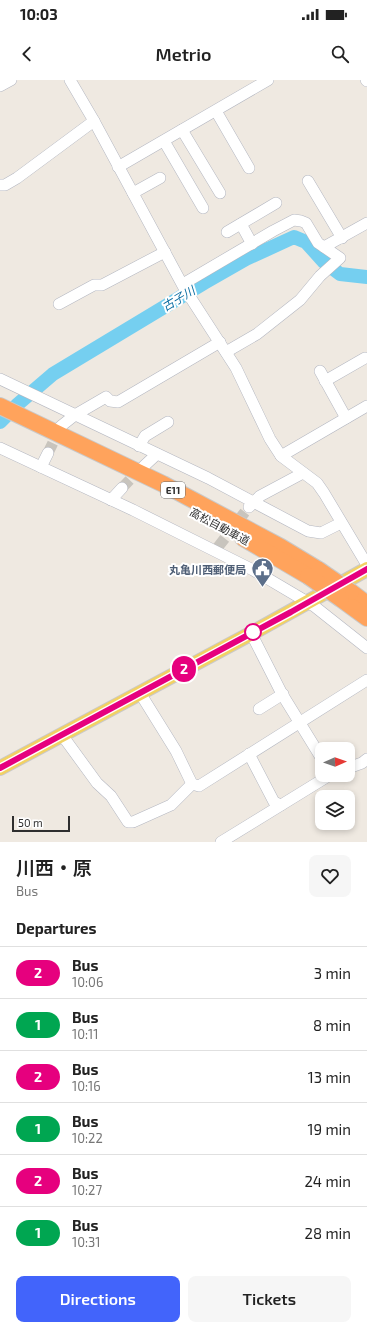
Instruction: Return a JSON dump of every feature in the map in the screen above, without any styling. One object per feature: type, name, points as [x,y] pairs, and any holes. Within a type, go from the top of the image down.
[{"type":"highway","name":"高松自動車道","points":[[0,406],[21,423]]},
{"type":"highway","name":"高松自動車道","points":[[0,418],[21,423],[163,484],[281,547],[346,596],[367,618]]},
{"type":"highway","name":"高松自動車道","points":[[346,596],[367,604]]},
{"type":"main road","points":[[0,768],[367,569]]},
{"type":"street","points":[[0,86],[11,80]]},
{"type":"street","points":[[70,80],[94,121],[183,285],[236,368],[270,439],[281,456],[317,483],[367,565]]},
{"type":"street","points":[[118,167],[268,80]]},
{"type":"street","points":[[216,111],[250,168]]},
{"type":"street","points":[[0,185],[4,185],[17,178],[94,121]]},
{"type":"street","points":[[182,130],[220,193]]},
{"type":"street","points":[[164,140],[203,208]]},
{"type":"street","points":[[133,193],[160,178]]},
{"type":"street","points":[[308,181],[342,238]]},
{"type":"street","points":[[227,232],[276,203]]},
{"type":"street","points":[[61,426],[106,397],[110,401],[118,402],[223,347],[257,334],[300,300],[327,269],[340,258],[318,242],[310,227],[301,220],[294,220],[183,285]]},
{"type":"street","points":[[324,247],[367,223]]},
{"type":"street","points":[[241,224],[252,244]]},
{"type":"street","points":[[59,304],[94,285],[102,285],[165,252]]},
{"type":"street","points":[[346,418],[322,376],[365,357]]},
{"type":"street","points":[[0,379],[208,478],[251,505],[314,533],[321,533],[341,523]]},
{"type":"street","points":[[281,456],[367,406]]},
{"type":"street","points":[[140,446],[145,436],[168,422]]},
{"type":"street","points":[[0,448],[217,549],[314,606],[367,648]]},
{"type":"street","points":[[42,467],[48,453]]},
{"type":"street","points":[[144,466],[157,454]]},
{"type":"street","points":[[251,505],[260,496],[303,473]]},
{"type":"street","points":[[111,500],[122,488]]},
{"type":"street","points":[[251,633],[283,694],[315,748]]},
{"type":"street","points":[[140,693],[176,751],[192,784],[199,786],[367,680]]},
{"type":"street","points":[[259,709],[283,694]]},
{"type":"street","points":[[62,735],[97,783],[111,796],[128,822],[133,822],[171,805],[192,784]]},
{"type":"street","points":[[250,754],[274,802],[281,805]]},
{"type":"street","points":[[355,766],[367,759]]},
{"type":"street","points":[[220,842],[319,782]]},
{"type":"waterway","name":"古子川","points":[[0,422],[18,404],[53,374],[246,259],[294,237],[306,242],[324,262],[340,274],[367,277]]},
{"type":"tunnel","points":[[48,453],[60,428]]},
{"type":"tunnel","points":[[122,488],[142,467]]},
{"type":"tunnel","points":[[218,547],[248,508]]},
{"type":"bus line","name":"2","points":[[0,768],[291,612],[367,569]]},
{"type":"place","name":"丸亀川西郵便局","points":[[262,588]]}]
